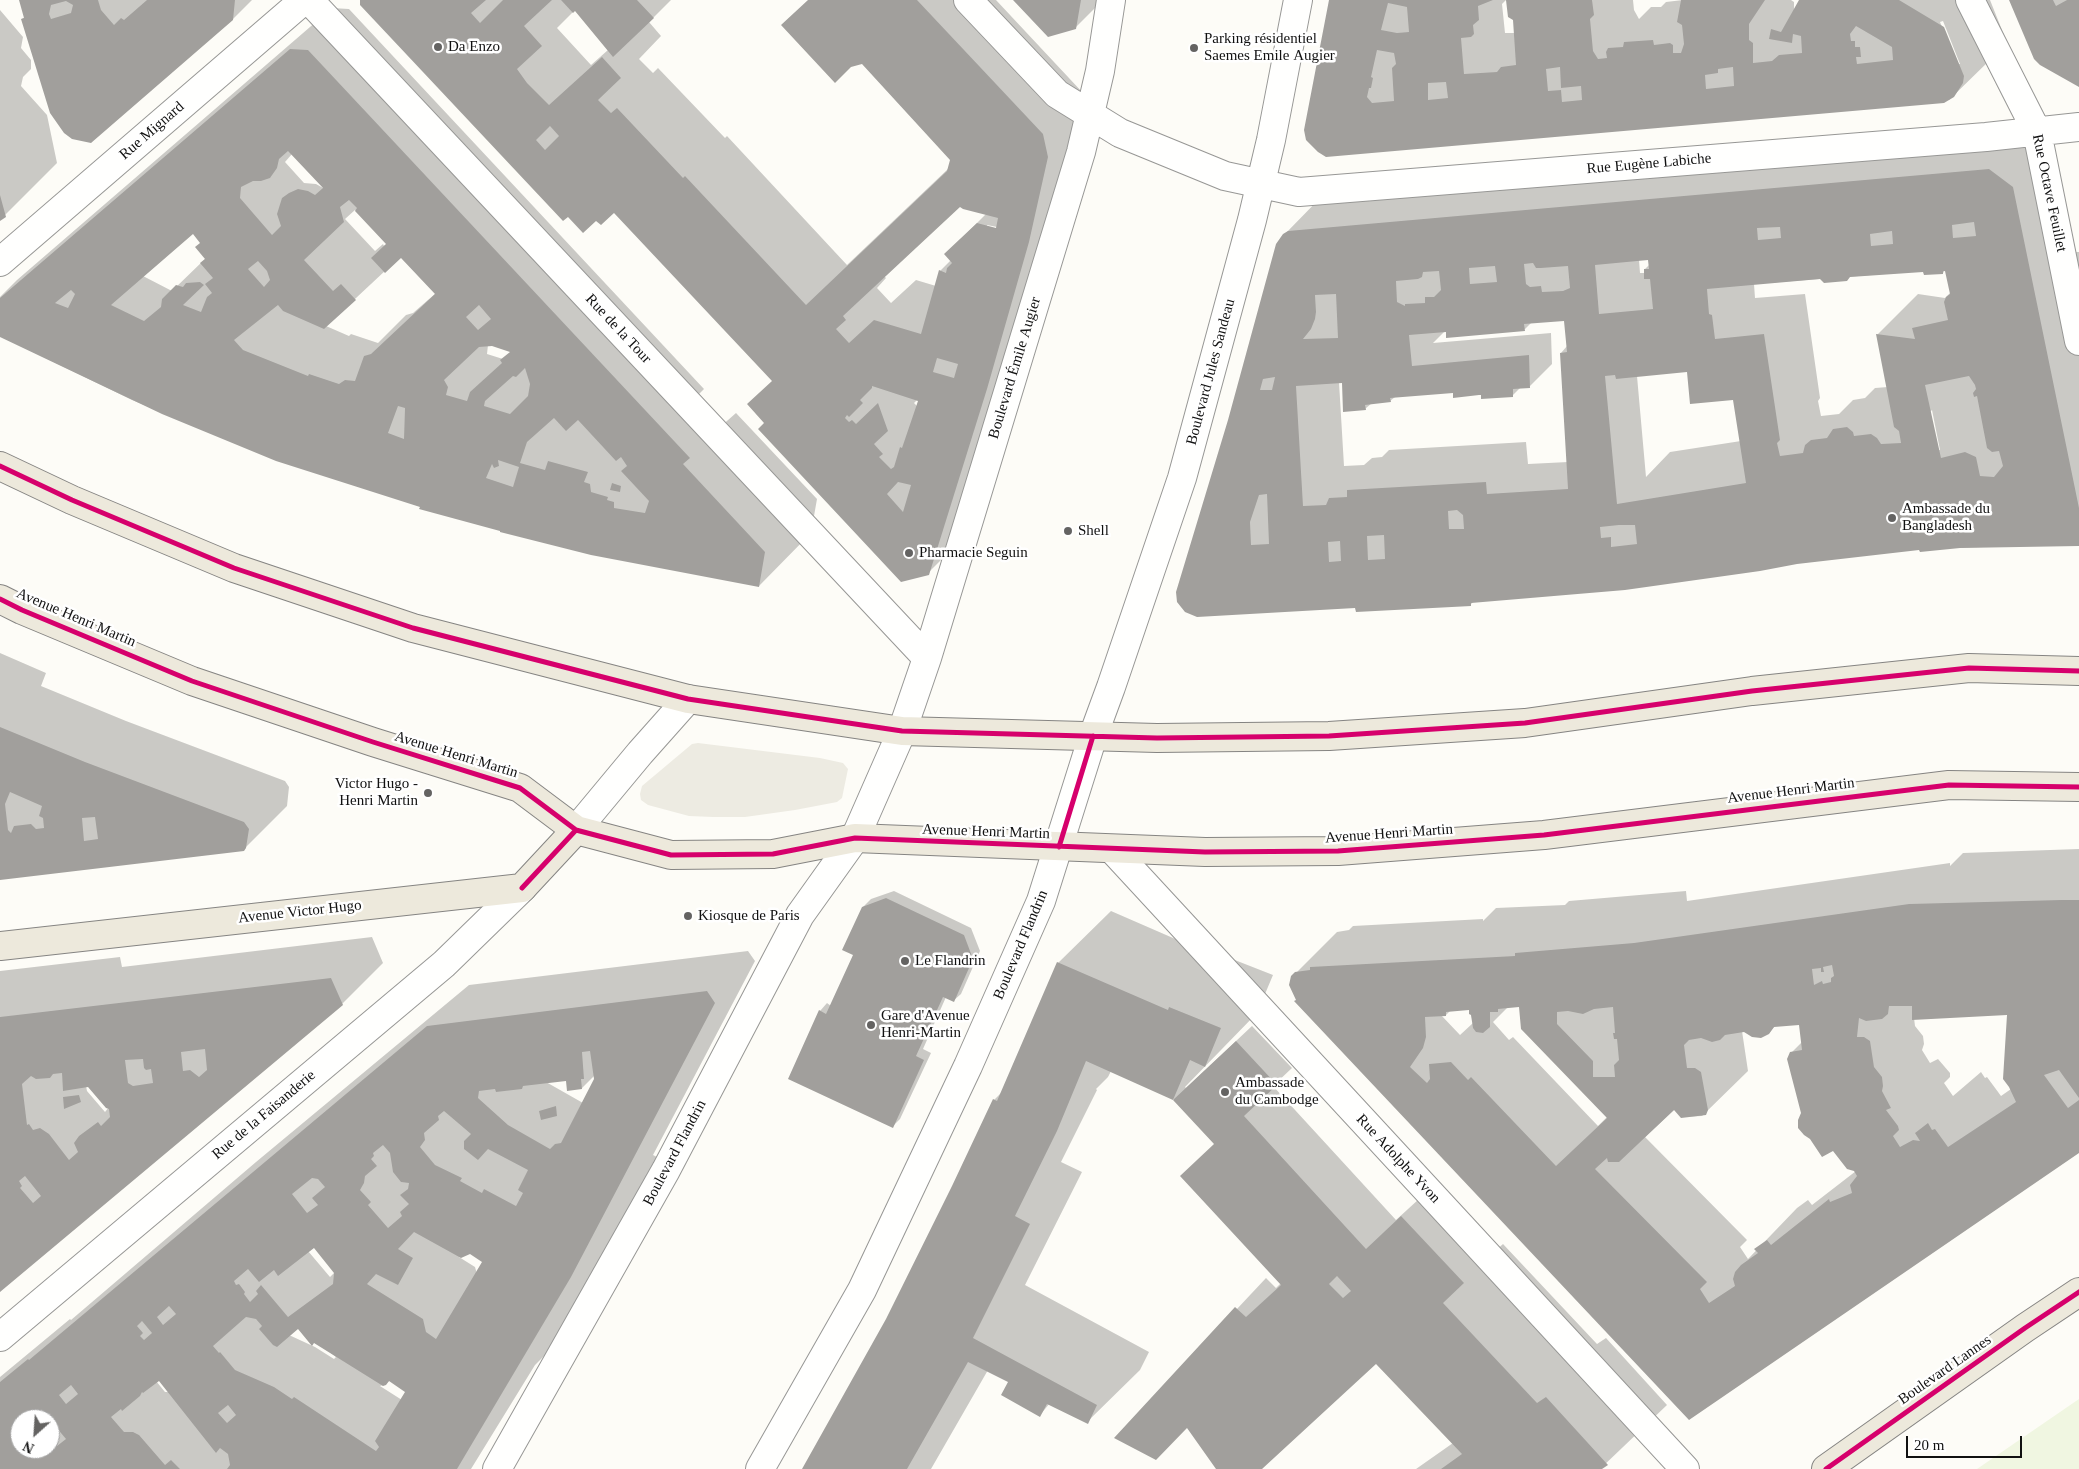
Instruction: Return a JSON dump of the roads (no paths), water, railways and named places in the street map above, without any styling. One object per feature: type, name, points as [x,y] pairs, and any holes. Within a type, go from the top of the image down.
[{"type":"main road","points":[[0,466],[72,500],[234,568],[413,628],[688,699],[902,732],[1157,738],[1329,736],[1525,723],[1752,691],[1969,668],[2079,671]]},
{"type":"main road","name":"Avenue Henri Martin","points":[[0,599],[192,680],[372,742],[520,788],[576,830],[671,855],[773,854],[855,838],[1205,852],[1338,851],[1544,835],[1949,785],[2079,787]]},
{"type":"main road","points":[[522,888],[576,830]]},
{"type":"main road","name":"Avenue Victor Hugo","points":[[0,946],[522,888]]},
{"type":"main road","name":"Boulevard Lannes","points":[[1826,1469],[2079,1292]]},
{"type":"street","name":"Rue Mignard","points":[[0,262],[304,0]]},
{"type":"street","name":"Rue de la Tour","points":[[308,0],[927,658]]},
{"type":"street","name":"Rue Eugène Labiche","points":[[968,0],[1057,94],[1120,133],[1225,176],[1299,192],[2079,127]]},
{"type":"street","name":"Boulevard Émile Augier","points":[[902,732],[927,658],[1078,162],[1100,70],[1110,0]]},
{"type":"street","name":"Boulevard Jules Sandeau","points":[[1059,847],[1093,736],[1112,688],[1182,478],[1261,184],[1298,0]]},
{"type":"street","name":"Rue Octave Feuillet","points":[[1970,0],[2037,132],[2079,341]]},
{"type":"street","points":[[576,830],[688,699]]},
{"type":"street","name":"Boulevard Flandrin","points":[[497,1469],[666,1170],[800,915],[855,838],[902,732]]},
{"type":"street","name":"Boulevard Flandrin","points":[[760,1469],[862,1290],[968,1066],[1038,909],[1059,847]]},
{"type":"street","name":"Rue Adolphe Yvon","points":[[1112,849],[1684,1469]]},
{"type":"street","name":"Rue de la Faisanderie","points":[[0,1336],[456,954],[522,888]]},
{"type":"place","name":"Da Enzo","points":[[438,47]]},
{"type":"place","name":"Parking résidentiel Saemes Emile Augier","points":[[1194,48]]},
{"type":"place","name":"Ambassade du Bangladesh","points":[[1892,518]]},
{"type":"place","name":"Shell","points":[[1068,531]]},
{"type":"place","name":"Pharmacie Seguin","points":[[909,553]]},
{"type":"place","name":"Victor Hugo - Henri Martin","points":[[428,793]]},
{"type":"place","name":"Kiosque de Paris","points":[[688,916]]},
{"type":"place","name":"Le Flandrin","points":[[905,961]]},
{"type":"place","name":"Gare d'Avenue Henri-Martin","points":[[871,1025]]},
{"type":"place","name":"Ambassade du Cambodge","points":[[1225,1092]]}]
